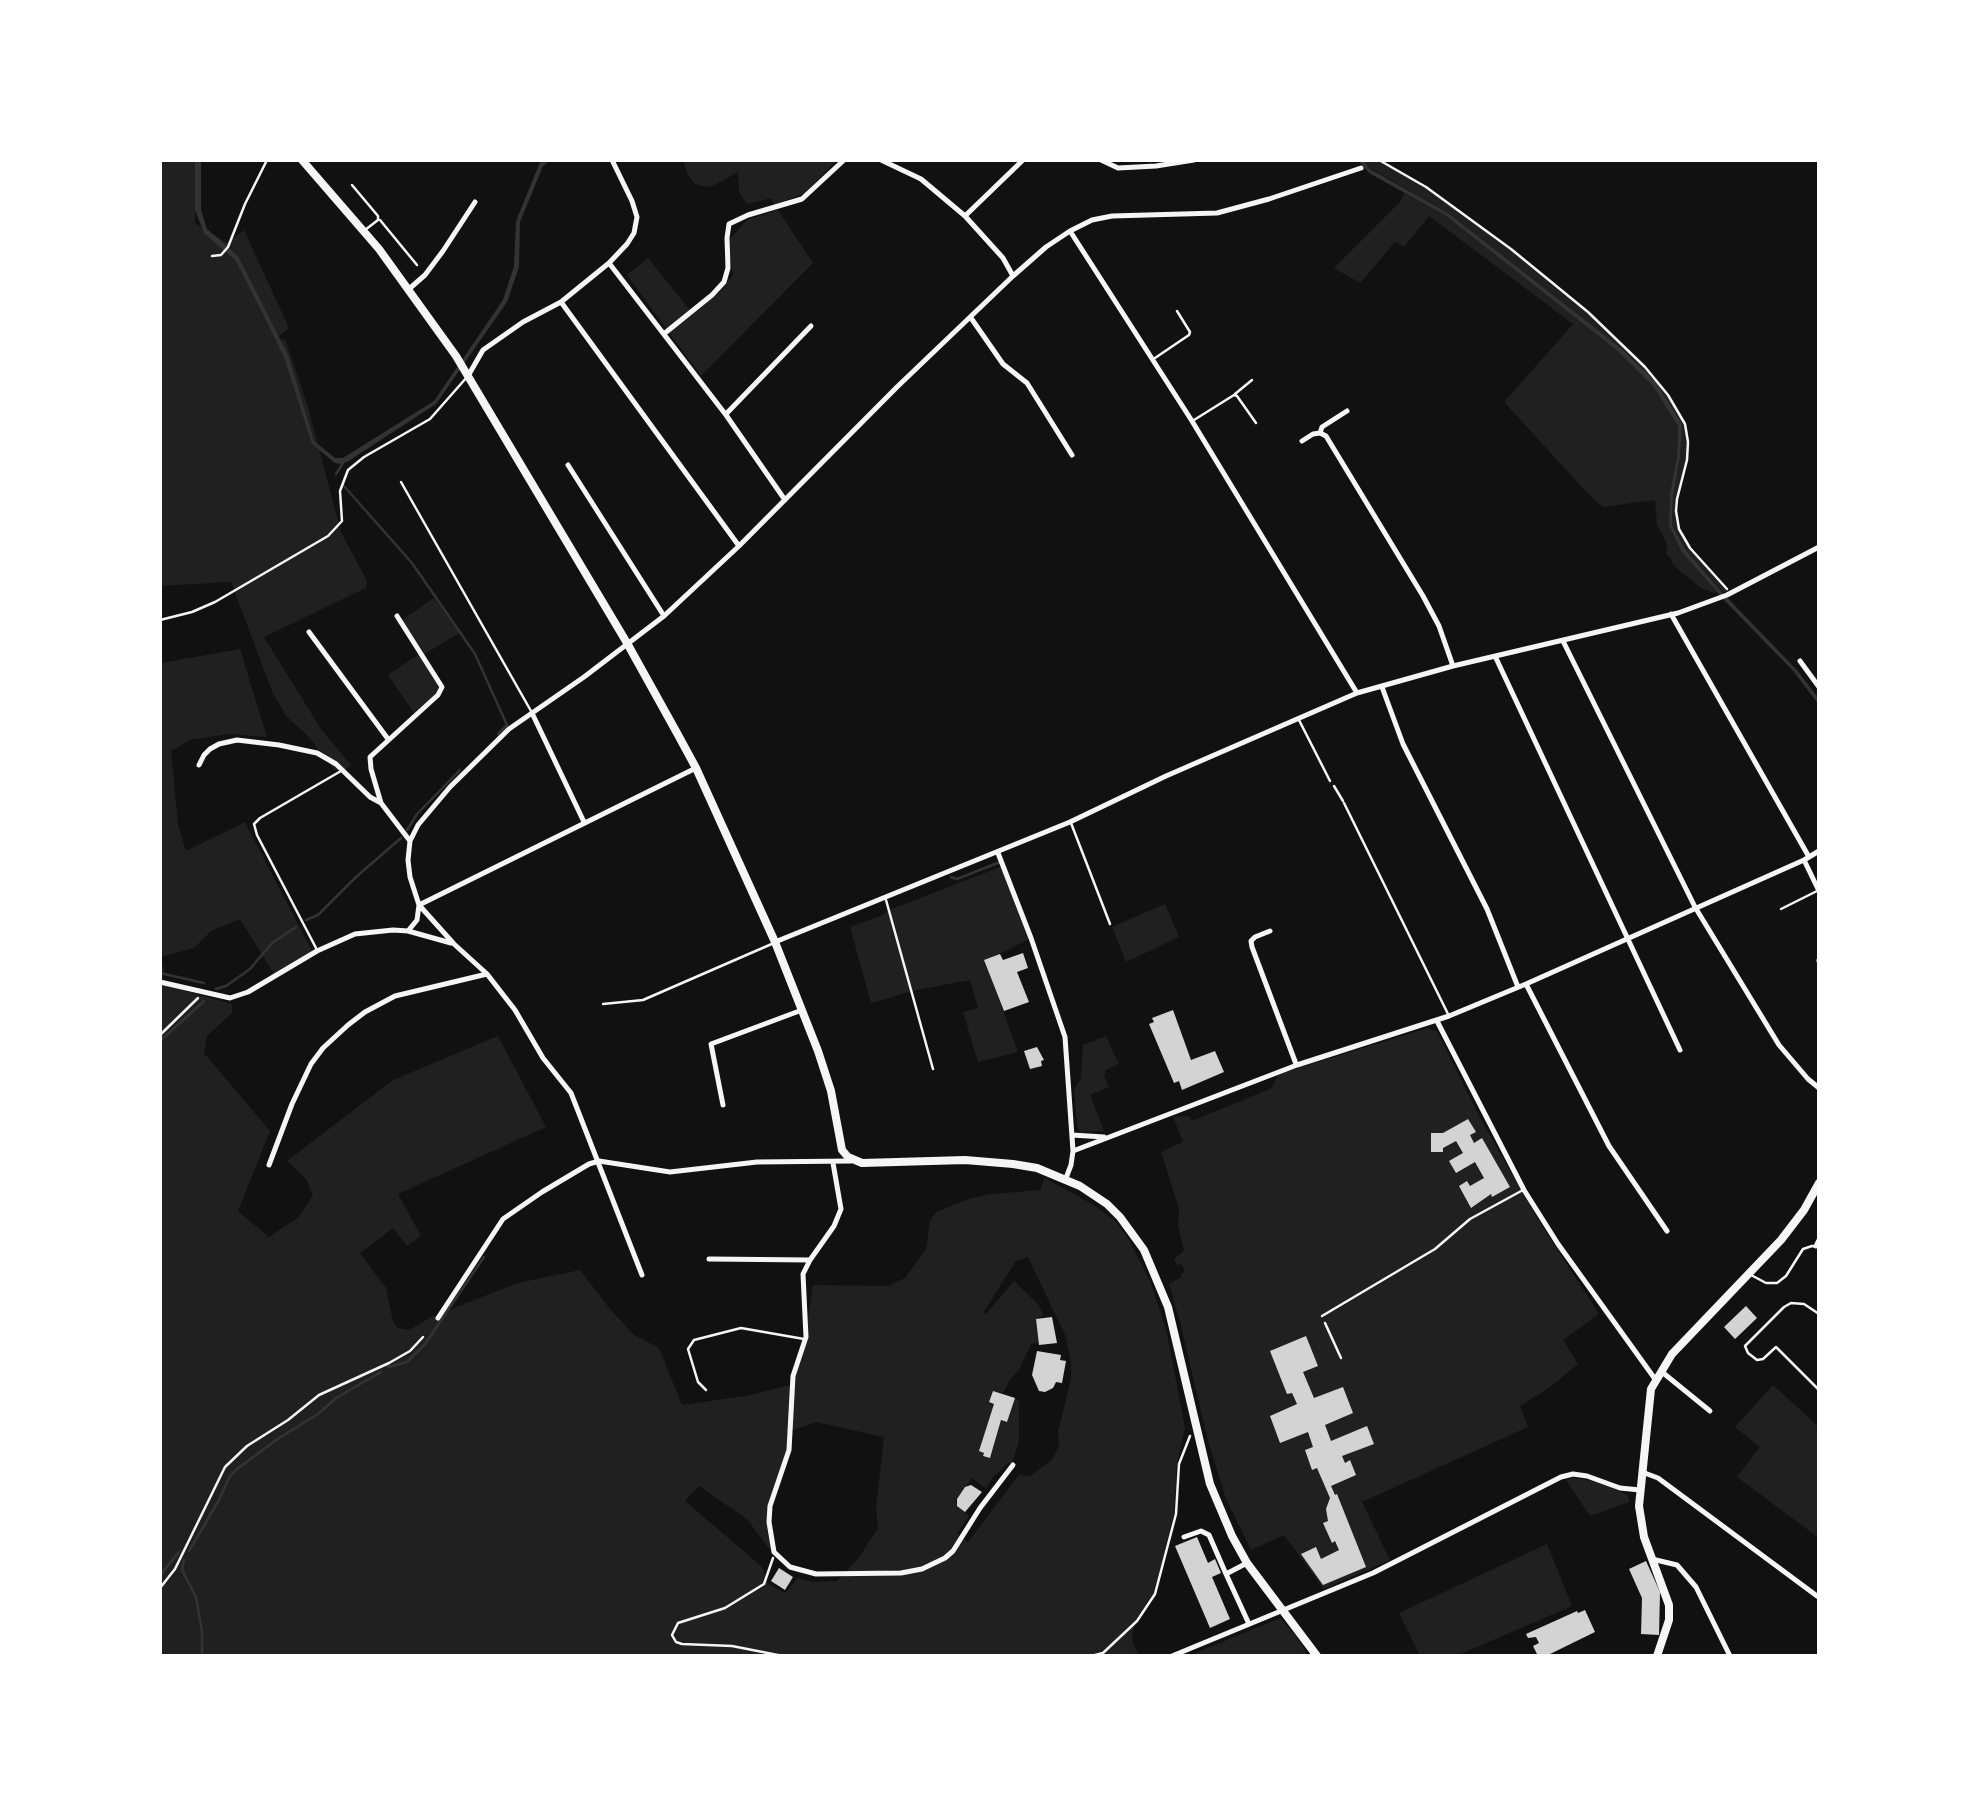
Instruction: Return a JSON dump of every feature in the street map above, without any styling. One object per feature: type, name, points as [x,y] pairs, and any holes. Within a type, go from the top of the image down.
[{"type":"main road","points":[[302,160],[364,231],[456,356],[627,642],[696,768],[802,1010],[831,1091],[842,1150],[854,1161],[875,1163],[965,1160],[1036,1168],[1066,1178],[1120,1218],[1151,1263],[1168,1307],[1216,1500],[1232,1536],[1247,1563],[1317,1656]]},
{"type":"main road","points":[[1657,1656],[1670,1613],[1641,1527],[1640,1490],[1648,1403],[1658,1374],[1672,1354],[1781,1240],[1819,1183]]},
{"type":"street","points":[[466,373],[483,350],[561,302],[610,263],[627,244],[637,216],[612,160]]},
{"type":"street","points":[[665,333],[724,282],[729,224],[802,199],[844,160]]},
{"type":"street","points":[[881,160],[921,179],[965,216],[1003,258],[1013,276]]},
{"type":"street","points":[[965,216],[1022,160]]},
{"type":"street","points":[[1101,160],[1118,168],[1194,160]]},
{"type":"street","points":[[642,1276],[571,1094],[515,1010],[419,905],[410,876],[410,842],[418,824],[509,729],[664,616],[896,387],[1013,276],[1070,230],[1112,216],[1218,213],[1361,168]]},
{"type":"street","points":[[409,289],[443,250],[475,202]]},
{"type":"street","points":[[1070,230],[1192,421],[1357,693]]},
{"type":"street","points":[[610,263],[726,414],[785,500]]},
{"type":"street","points":[[561,302],[739,546]]},
{"type":"street","points":[[970,318],[1004,364],[1027,383],[1072,455]]},
{"type":"street","points":[[726,414],[811,326]]},
{"type":"street","points":[[1320,433],[1322,427],[1347,411]]},
{"type":"street","points":[[1302,441],[1313,434],[1326,436],[1423,596],[1453,666]]},
{"type":"street","points":[[568,465],[664,616]]},
{"type":"street","points":[[775,942],[1070,822],[1357,693],[1672,614],[1726,595],[1819,547]]},
{"type":"street","points":[[1672,614],[1806,859],[1819,891]]},
{"type":"street","points":[[397,616],[442,687],[438,695],[372,753],[369,761],[382,802],[410,842]]},
{"type":"street","points":[[308,632],[388,740]]},
{"type":"street","points":[[1563,641],[1695,907],[1779,1045],[1819,1088]]},
{"type":"street","points":[[1495,656],[1680,1050]]},
{"type":"street","points":[[1800,661],[1819,687]]},
{"type":"street","points":[[1382,686],[1404,744],[1487,909],[1518,988]]},
{"type":"street","points":[[532,713],[584,822]]},
{"type":"street","points":[[199,766],[210,749],[219,744],[246,740],[317,753],[343,770],[370,798],[382,802]]},
{"type":"street","points":[[419,905],[696,768]]},
{"type":"street","points":[[1073,1151],[1296,1064],[1450,1016],[1819,851]]},
{"type":"street","points":[[998,852],[1064,1034],[1073,1151],[1066,1178]]},
{"type":"street","points":[[408,931],[417,920],[419,905]]},
{"type":"street","points":[[160,982],[218,997],[238,996],[317,950],[365,932],[408,931],[454,944]]},
{"type":"street","points":[[1270,931],[1254,938],[1252,947],[1296,1064]]},
{"type":"street","points":[[268,1164],[311,1064],[348,1025],[395,996],[486,974]]},
{"type":"street","points":[[1526,984],[1609,1146],[1668,1231]]},
{"type":"street","points":[[723,1105],[711,1044],[802,1010]]},
{"type":"street","points":[[1437,1020],[1524,1190],[1558,1244],[1648,1372],[1658,1374],[1710,1411]]},
{"type":"street","points":[[1072,1135],[1106,1137]]},
{"type":"street","points":[[438,1318],[503,1219],[589,1164],[599,1161],[670,1172],[758,1162],[854,1161]]},
{"type":"street","points":[[833,1163],[841,1209],[803,1274],[805,1339],[794,1376],[790,1450],[770,1506],[774,1552],[790,1567],[816,1574],[922,1570],[952,1551],[1014,1465]]},
{"type":"street","points":[[709,1259],[810,1260]]},
{"type":"street","points":[[1642,1472],[1658,1478],[1817,1596]]},
{"type":"street","points":[[1172,1656],[1384,1568],[1561,1477],[1586,1476],[1620,1488],[1640,1490]]},
{"type":"street","points":[[1184,1537],[1200,1531],[1210,1535],[1249,1624]]},
{"type":"street","points":[[1652,1558],[1677,1565],[1696,1587],[1730,1656]]},
{"type":"street","points":[[1226,1574],[1247,1563]]},
{"type":"lane","points":[[212,256],[218,257],[228,247],[268,160]]},
{"type":"lane","points":[[352,184],[378,220]]},
{"type":"lane","points":[[364,231],[378,220]]},
{"type":"lane","points":[[378,220],[417,266]]},
{"type":"lane","points":[[1152,360],[1190,335],[1177,311]]},
{"type":"lane","points":[[160,620],[215,602],[328,536],[342,520],[340,491],[348,470],[436,415],[466,373]]},
{"type":"lane","points":[[1192,421],[1252,380]]},
{"type":"lane","points":[[1234,395],[1256,423]]},
{"type":"lane","points":[[401,482],[532,713]]},
{"type":"lane","points":[[1298,718],[1330,780]]},
{"type":"lane","points":[[317,950],[254,824],[343,770]]},
{"type":"lane","points":[[1344,803],[1450,1016]]},
{"type":"lane","points":[[1070,822],[1110,924]]},
{"type":"lane","points":[[1781,909],[1819,891]]},
{"type":"lane","points":[[886,899],[933,1068]]},
{"type":"lane","points":[[603,1004],[642,1000],[775,942]]},
{"type":"lane","points":[[1322,1316],[1435,1249],[1470,1220],[1524,1190]]},
{"type":"lane","points":[[1750,1274],[1777,1284],[1803,1249],[1818,1244]]},
{"type":"lane","points":[[1819,1314],[1804,1304],[1784,1307],[1745,1346],[1757,1360],[1764,1359],[1776,1347],[1819,1390]]},
{"type":"lane","points":[[706,1390],[698,1382],[688,1349],[694,1340],[741,1328],[805,1339]]},
{"type":"path","points":[[1379,160],[1426,187],[1511,249],[1588,312],[1668,395],[1685,424],[1688,442],[1676,500],[1679,529],[1726,595]]},
{"type":"path","points":[[1330,780],[1344,803]]},
{"type":"path","points":[[160,1034],[203,993]]},
{"type":"path","points":[[1322,1316],[1341,1358]]},
{"type":"path","points":[[160,1588],[175,1569],[225,1467],[247,1446],[319,1395],[389,1363],[410,1351],[423,1337]]},
{"type":"path","points":[[1092,1656],[1103,1653],[1137,1621],[1155,1594],[1176,1514],[1179,1464],[1192,1430],[1197,1428]]},
{"type":"path","points":[[774,1552],[764,1584],[725,1608],[678,1623],[672,1635],[682,1644],[732,1646],[784,1656]]},
{"type":"shaded area","points":[[160,160],[196,160],[195,223],[227,243],[244,230],[289,328],[274,340],[285,339],[308,407],[341,532],[367,581],[366,588],[264,637],[321,729],[351,765],[344,771],[335,770],[287,717],[273,694],[231,582],[160,586]]},
{"type":"shaded area","points":[[195,160],[201,160],[201,210],[207,229],[238,256],[288,355],[314,441],[335,458],[343,458],[434,401],[503,300],[514,266],[516,221],[540,162],[551,160],[543,166],[520,222],[519,267],[507,302],[436,404],[340,464],[312,444],[284,357],[236,261],[204,233],[195,210]]},
{"type":"shaded area","points":[[683,160],[837,160],[805,193],[774,205],[772,198],[747,204],[739,192],[738,172],[713,186],[695,184]]},
{"type":"shaded area","points":[[1358,160],[1448,213],[1621,348],[1656,382],[1682,424],[1672,525],[1685,549],[1797,670],[1819,699],[1819,705],[1794,672],[1681,551],[1669,525],[1678,426],[1653,386],[1619,352],[1446,216],[1369,173]]},
{"type":"shaded area","points":[[1363,160],[1379,160],[1399,170],[1511,249],[1588,312],[1645,367],[1674,403],[1685,424],[1688,451],[1677,500],[1679,529],[1690,548],[1729,591],[1724,593],[1718,588],[1685,549],[1672,525],[1682,425],[1656,382],[1621,348],[1448,213],[1370,168]]},
{"type":"shaded area","points":[[1404,193],[1446,216],[1619,352],[1653,386],[1678,425],[1669,525],[1681,551],[1717,592],[1701,588],[1666,555],[1667,544],[1657,525],[1655,500],[1603,507],[1504,402],[1573,324],[1429,216],[1404,247],[1395,242],[1360,283],[1334,268],[1401,201]]},
{"type":"shaded area","points":[[778,210],[813,263],[701,376],[627,275],[648,258],[693,314],[721,291],[733,275],[727,242],[747,220]]},
{"type":"shaded area","points":[[434,598],[459,633],[425,654],[402,620]]},
{"type":"shaded area","points":[[240,649],[267,737],[229,734],[190,740],[171,751],[178,824],[186,851],[245,822],[312,951],[274,974],[240,919],[211,931],[194,948],[161,957],[164,971],[160,972],[160,663]]},
{"type":"shaded area","points":[[419,654],[439,687],[414,713],[388,675]]},
{"type":"shaded area","points":[[1003,866],[1031,938],[985,961],[1018,1052],[978,1062],[963,1012],[978,1008],[970,980],[871,1003],[850,927]]},
{"type":"shaded area","points":[[1165,904],[1179,937],[1126,962],[1112,927]]},
{"type":"shaded area","points":[[160,984],[232,1004],[232,1013],[207,1036],[204,1053],[270,1131],[238,1211],[269,1237],[299,1217],[313,1195],[306,1179],[287,1161],[393,1080],[498,1036],[546,1127],[398,1194],[421,1236],[407,1246],[393,1228],[360,1253],[386,1288],[393,1322],[398,1328],[409,1330],[433,1316],[438,1318],[518,1283],[580,1270],[634,1335],[659,1348],[682,1405],[790,1388],[805,1339],[813,1285],[889,1286],[905,1278],[926,1249],[930,1221],[936,1212],[972,1198],[1040,1190],[1045,1178],[1115,1221],[1151,1283],[1167,1333],[1185,1428],[1177,1464],[1174,1514],[1160,1571],[1153,1594],[1135,1621],[1132,1640],[1139,1656],[160,1656]],"holes":[[[1028,1257],[1066,1337],[1071,1363],[1059,1445],[1052,1460],[1030,1476],[1019,1475],[968,1542],[957,1534],[969,1516],[955,1501],[972,1478],[986,1489],[992,1478],[1008,1463],[1012,1464],[1019,1441],[1019,1402],[1015,1398],[1007,1422],[1001,1420],[990,1458],[983,1456],[994,1404],[989,1402],[993,1391],[1003,1393],[1031,1344],[1039,1342],[1036,1320],[1043,1315],[1039,1305],[1014,1281],[983,1313],[1016,1261]],[[816,1422],[884,1437],[876,1507],[878,1528],[858,1559],[837,1581],[798,1578],[785,1593],[768,1584],[762,1567],[685,1501],[699,1486],[747,1519],[774,1552],[770,1506],[789,1450],[791,1431]]]},
{"type":"shaded area","points":[[1428,1028],[1437,1031],[1537,1218],[1599,1314],[1563,1340],[1578,1364],[1520,1406],[1528,1427],[1362,1502],[1390,1560],[1324,1589],[1284,1535],[1251,1550],[1225,1496],[1169,1284],[1185,1271],[1174,1259],[1184,1251],[1179,1208],[1161,1152],[1183,1142],[1173,1117],[1189,1116],[1192,1121],[1272,1088],[1277,1076],[1285,1072]]},
{"type":"shaded area","points":[[1106,1036],[1119,1064],[1106,1070],[1104,1076],[1109,1087],[1090,1095],[1104,1131],[1080,1132],[1074,1089],[1081,1079],[1083,1045]]},
{"type":"shaded area","points":[[1773,1385],[1819,1427],[1819,1538],[1737,1477],[1760,1447],[1735,1427]]},
{"type":"shaded area","points":[[1566,1480],[1609,1486],[1628,1495],[1629,1502],[1590,1516]]},
{"type":"shaded area","points":[[1547,1544],[1572,1606],[1456,1656],[1420,1656],[1399,1613]]},
{"type":"shaded area","points":[[1280,1618],[1308,1656],[1188,1656]]},
{"type":"building","points":[[1023,953],[1028,968],[1017,972],[1029,1002],[1004,1011],[984,960],[1000,954],[1003,960]]},
{"type":"building","points":[[1173,1010],[1191,1060],[1215,1051],[1224,1072],[1182,1090],[1179,1081],[1174,1083],[1149,1024],[1154,1022],[1152,1018]]},
{"type":"building","points":[[1037,1047],[1044,1060],[1042,1066],[1030,1069],[1024,1051]]},
{"type":"building","points":[[1468,1119],[1476,1132],[1470,1135],[1474,1143],[1482,1138],[1510,1187],[1471,1208],[1459,1186],[1467,1181],[1470,1186],[1484,1178],[1475,1162],[1456,1173],[1449,1161],[1463,1153],[1456,1141],[1443,1148],[1443,1152],[1431,1152],[1431,1133],[1443,1133]]},
{"type":"building","points":[[1746,1306],[1757,1318],[1735,1339],[1724,1327]]},
{"type":"building","points":[[1052,1317],[1057,1343],[1039,1345],[1036,1319]]},
{"type":"building","points":[[1306,1336],[1318,1366],[1303,1372],[1314,1398],[1343,1387],[1353,1413],[1325,1425],[1331,1441],[1367,1426],[1374,1444],[1342,1456],[1345,1463],[1350,1460],[1356,1475],[1331,1486],[1366,1567],[1323,1585],[1301,1554],[1316,1547],[1321,1559],[1339,1550],[1323,1523],[1328,1521],[1326,1509],[1330,1498],[1317,1468],[1312,1470],[1305,1450],[1313,1447],[1308,1432],[1280,1443],[1270,1416],[1297,1404],[1292,1393],[1287,1394],[1270,1351]]},
{"type":"building","points":[[1037,1351],[1061,1355],[1060,1360],[1066,1361],[1062,1383],[1056,1382],[1045,1392],[1039,1391],[1032,1375]]},
{"type":"building","points":[[993,1391],[1015,1398],[1007,1422],[1001,1420],[990,1458],[979,1451],[994,1404],[989,1402]]},
{"type":"building","points":[[971,1485],[982,1492],[965,1512],[957,1506],[957,1499]]},
{"type":"building","points":[[1197,1537],[1208,1563],[1215,1559],[1221,1573],[1212,1577],[1230,1619],[1210,1628],[1175,1546]]},
{"type":"building","points":[[1646,1561],[1660,1592],[1659,1635],[1641,1634],[1642,1598],[1629,1569]]},
{"type":"building","points":[[779,1568],[793,1577],[785,1590],[771,1581]]},
{"type":"building","points":[[1585,1610],[1595,1632],[1546,1656],[1538,1656],[1533,1646],[1539,1643],[1536,1637],[1528,1638],[1526,1634]]},
{"type":"waterway","points":[[336,474],[343,463]]},
{"type":"waterway","points":[[343,485],[412,563],[475,654],[507,725],[498,734]]},
{"type":"waterway","points":[[407,830],[417,814],[460,770]]},
{"type":"waterway","points":[[306,920],[318,915],[401,838]]},
{"type":"waterway","points":[[951,877],[957,879],[1000,862]]},
{"type":"waterway","points":[[216,989],[250,969],[272,943],[296,927]]},
{"type":"waterway","points":[[160,973],[204,983]]},
{"type":"waterway","points":[[160,1041],[204,1001]]},
{"type":"waterway","points":[[388,1367],[407,1362],[425,1344],[484,1257]]},
{"type":"waterway","points":[[189,1551],[237,1469],[336,1398],[381,1372]]},
{"type":"waterway","points":[[160,1575],[179,1552]]},
{"type":"waterway","points":[[184,1560],[182,1570],[196,1597],[202,1656]]}]
